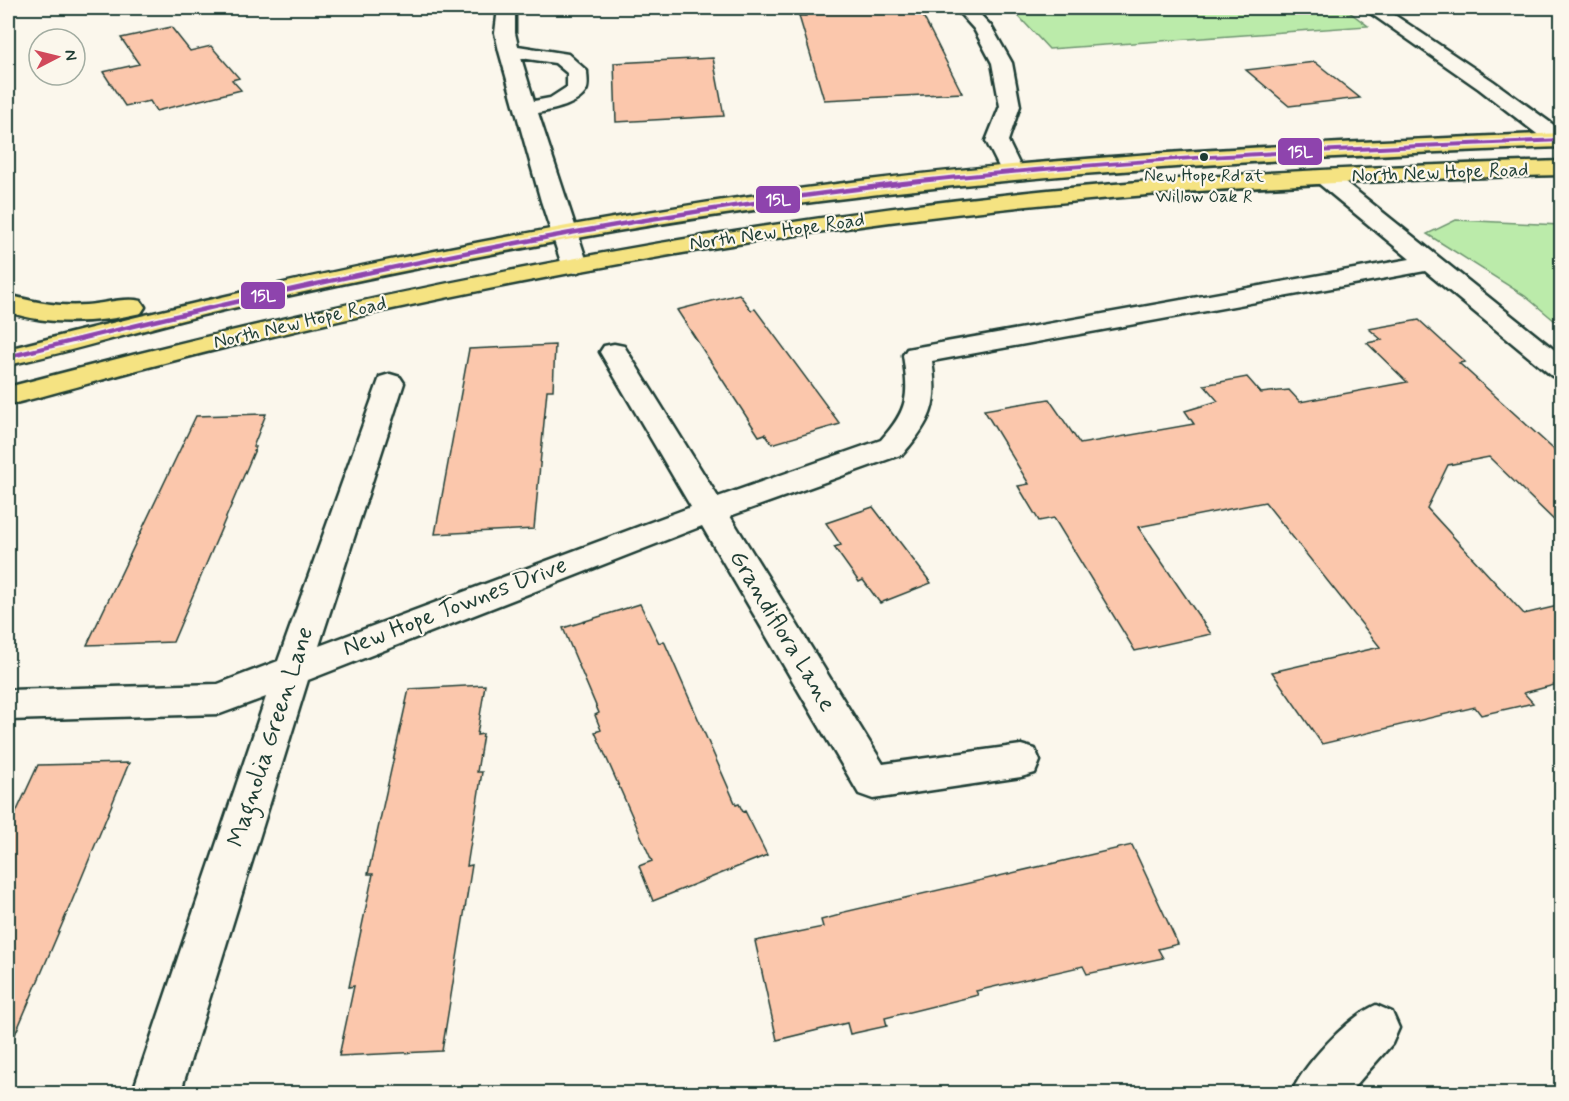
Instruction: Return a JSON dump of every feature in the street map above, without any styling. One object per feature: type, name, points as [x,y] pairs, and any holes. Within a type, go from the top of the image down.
[{"type":"main road","name":"North New Hope Road","points":[[8,357],[228,302],[520,242],[852,189],[1012,171],[1216,154],[1561,141]]},
{"type":"main road","name":"North New Hope Road","points":[[8,396],[96,371],[330,314],[575,265],[740,237],[924,211],[1085,194],[1326,178],[1562,168]]},
{"type":"main road","points":[[8,303],[30,310],[52,313],[104,312],[383,252],[520,242]]},
{"type":"street","points":[[964,8],[982,26],[1002,63],[1010,106],[997,141],[1012,171]]},
{"type":"street","points":[[1372,8],[1486,85],[1561,141]]},
{"type":"street","points":[[506,9],[505,33],[509,51],[525,110],[575,265]]},
{"type":"street","points":[[509,51],[561,58],[577,71],[577,89],[557,102],[525,110]]},
{"type":"street","points":[[1326,178],[1562,370]]},
{"type":"street","name":"New Hope Townes Drive","points":[[8,705],[220,699],[633,539],[892,447],[914,423],[924,393],[917,355],[1430,263]]},
{"type":"street","name":"Grandiflora Lane","points":[[614,351],[873,782],[1021,761]]},
{"type":"street","name":"Magnolia Green Lane","points":[[156,1093],[293,670],[390,383]]},
{"type":"street","points":[[1315,1094],[1376,1028]]},
{"type":"green space","points":[[1011,8],[1344,8],[1368,26],[1049,49]]},
{"type":"green space","points":[[1456,220],[1561,225],[1561,326],[1525,296],[1427,234]]},
{"type":"building","points":[[919,8],[962,93],[824,100],[799,16],[806,16],[805,13]]},
{"type":"building","points":[[171,27],[190,51],[211,46],[239,78],[232,80],[241,90],[156,111],[150,101],[125,106],[103,72],[139,64],[121,38]]},
{"type":"building","points":[[713,58],[724,116],[616,122],[614,63]]},
{"type":"building","points":[[1315,62],[1360,98],[1289,106],[1246,70]]},
{"type":"building","points":[[739,294],[751,310],[755,309],[840,424],[772,444],[765,434],[759,436],[677,310]]},
{"type":"building","points":[[1419,320],[1465,362],[1459,363],[1562,457],[1562,528],[1489,457],[1448,465],[1427,508],[1524,614],[1562,605],[1562,683],[1524,693],[1533,703],[1481,715],[1475,707],[1322,744],[1272,672],[1380,647],[1265,502],[1138,527],[1211,634],[1135,651],[1054,518],[1039,521],[1018,486],[1029,484],[984,410],[1049,399],[1080,444],[1194,424],[1185,411],[1218,401],[1204,385],[1247,377],[1261,393],[1289,390],[1300,402],[1407,382],[1367,343],[1382,340],[1369,329]]},
{"type":"building","points":[[555,345],[553,390],[547,390],[534,529],[435,534],[469,349]]},
{"type":"building","points":[[266,414],[253,447],[256,447],[173,642],[87,645],[196,416]]},
{"type":"building","points":[[873,507],[931,583],[880,603],[863,580],[859,582],[834,547],[841,545],[826,523]]},
{"type":"building","points":[[640,604],[659,643],[664,641],[736,805],[739,804],[743,812],[745,811],[767,855],[653,901],[639,866],[652,861],[595,732],[601,730],[595,715],[599,713],[563,628]]},
{"type":"building","points":[[485,685],[477,735],[483,734],[477,772],[482,772],[467,866],[472,865],[442,1051],[339,1056],[354,986],[349,987],[373,874],[368,874],[409,689]]},
{"type":"building","points":[[129,763],[8,1051],[8,830],[38,765]]},
{"type":"building","points":[[1132,845],[1178,944],[1158,949],[1163,958],[1087,974],[1083,966],[976,991],[978,995],[885,1018],[887,1026],[850,1034],[847,1023],[777,1040],[755,941],[823,927],[821,920],[840,915],[840,913]]},
{"type":"transit line","name":"15L","points":[[8,357],[217,305],[427,260],[639,220],[852,189],[1118,163],[1384,147],[1562,140]]},
{"type":"place","name":"New Hope Rd at Willow Oak R","points":[[1204,157]]}]
